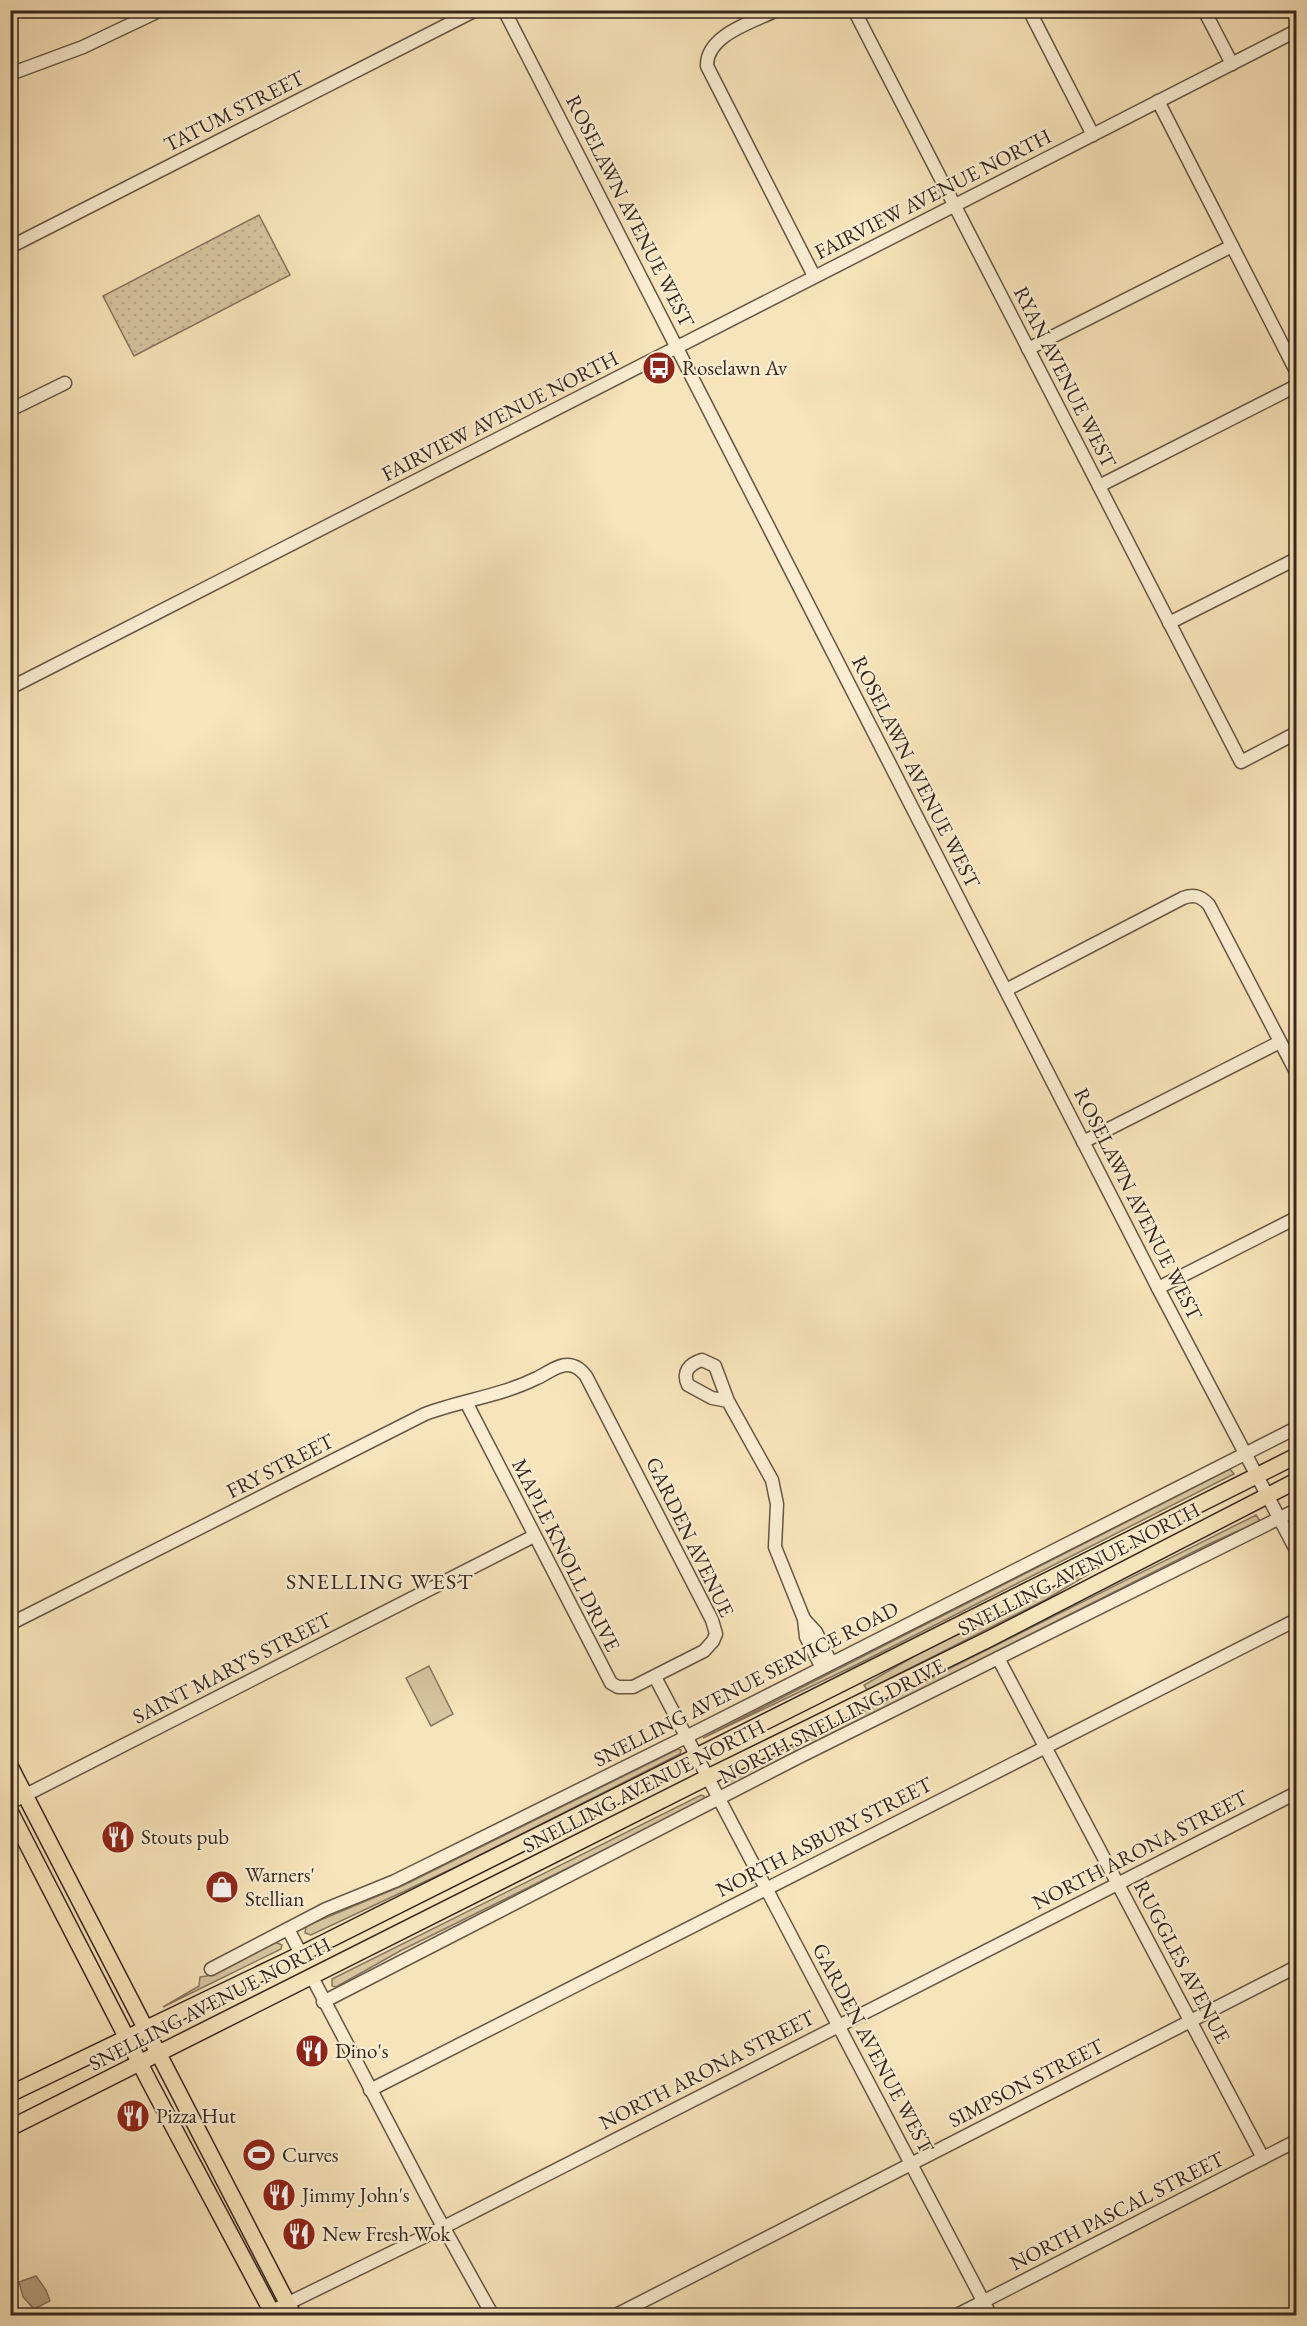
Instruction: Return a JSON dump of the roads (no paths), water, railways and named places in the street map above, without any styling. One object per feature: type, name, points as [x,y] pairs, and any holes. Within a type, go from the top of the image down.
[{"type":"main road","name":"SNELLING AVENUE NORTH","points":[[10,2094],[301,1954],[1296,1456]]},
{"type":"main road","name":"SNELLING AVENUE NORTH","points":[[10,2128],[708,1777],[989,1639],[1296,1481]]},
{"type":"main road","points":[[10,1766],[291,2310]]},
{"type":"main road","points":[[10,1810],[269,2314]]},
{"type":"main road","points":[[312,1977],[309,1966],[311,1962],[339,1935]]},
{"type":"street","points":[[10,74],[83,47],[138,23],[161,10]]},
{"type":"street","name":"TATUM STREET","points":[[10,247],[476,10]]},
{"type":"street","name":"ROSELAWN AVENUE WEST","points":[[504,10],[678,346],[1158,1288],[1296,1550]]},
{"type":"street","points":[[777,10],[721,38],[709,51],[707,66],[814,276]]},
{"type":"street","name":"RYAN AVENUE WEST","points":[[854,10],[1241,762],[1296,734]]},
{"type":"street","points":[[1029,10],[1093,135]]},
{"type":"street","points":[[1204,10],[1232,64]]},
{"type":"street","name":"FAIRVIEW AVENUE NORTH","points":[[10,688],[1296,31]]},
{"type":"street","points":[[1158,101],[1296,371]]},
{"type":"street","points":[[1028,349],[1232,246]]},
{"type":"street","points":[[10,410],[65,383]]},
{"type":"street","points":[[1099,486],[1296,386]]},
{"type":"street","points":[[1169,623],[1296,559]]},
{"type":"street","points":[[1006,990],[1183,898],[1194,896],[1209,905],[1296,1072]]},
{"type":"street","points":[[1083,1142],[1280,1042]]},
{"type":"street","points":[[1158,1288],[1296,1218]]},
{"type":"street","name":"FRY STREET","points":[[10,1624],[401,1426],[440,1409],[506,1393],[564,1365],[574,1366]]},
{"type":"street","name":"GARDEN AVENUE","points":[[574,1366],[586,1376],[715,1627],[716,1634],[709,1647],[655,1677]]},
{"type":"street","points":[[728,1401],[772,1480],[777,1504],[775,1546],[804,1619],[816,1632],[827,1666]]},
{"type":"street","name":"MAPLE KNOLL DRIVE","points":[[466,1402],[611,1683],[618,1687],[633,1687],[655,1677]]},
{"type":"street","name":"SNELLING AVENUE SERVICE ROAD","points":[[211,1969],[332,1906],[395,1881],[687,1737],[1296,1428]]},
{"type":"street","name":"NORTH SNELLING DRIVE","points":[[323,2002],[722,1799],[797,1758],[1296,1510]]},
{"type":"street","name":"SAINT MARY'S STREET","points":[[10,1803],[534,1536]]},
{"type":"street","name":"NORTH ASBURY STREET","points":[[370,2090],[1296,1620]]},
{"type":"street","name":"RUGGLES AVENUE","points":[[998,1658],[1263,2158]]},
{"type":"street","points":[[655,1677],[722,1799]]},
{"type":"street","name":"NORTH ARONA STREET","points":[[269,2314],[291,2310],[444,2227],[1296,1793]]},
{"type":"street","name":"GARDEN AVENUE WEST","points":[[722,1799],[991,2316]]},
{"type":"street","points":[[288,1929],[301,1954]]},
{"type":"street","name":"SIMPSON STREET","points":[[614,2316],[1296,1967]]},
{"type":"street","points":[[312,1977],[323,2002],[493,2316]]},
{"type":"street","name":"NORTH PASCAL STREET","points":[[955,2316],[1296,2141]]},
{"type":"place","name":"Roselawn Av","points":[[659,368]]},
{"type":"place","name":"Stouts pub","points":[[118,1837]]},
{"type":"place","name":"Warners' Stellian","points":[[222,1887]]},
{"type":"place","name":"Dino's","points":[[312,2051]]},
{"type":"place","name":"Pizza Hut","points":[[133,2116]]},
{"type":"place","name":"Curves","points":[[259,2155]]},
{"type":"place","name":"Jimmy John's","points":[[279,2195]]},
{"type":"place","name":"New Fresh Wok","points":[[299,2234]]},
{"type":"district","name":"SNELLING WEST","points":[[380,1581]]}]
